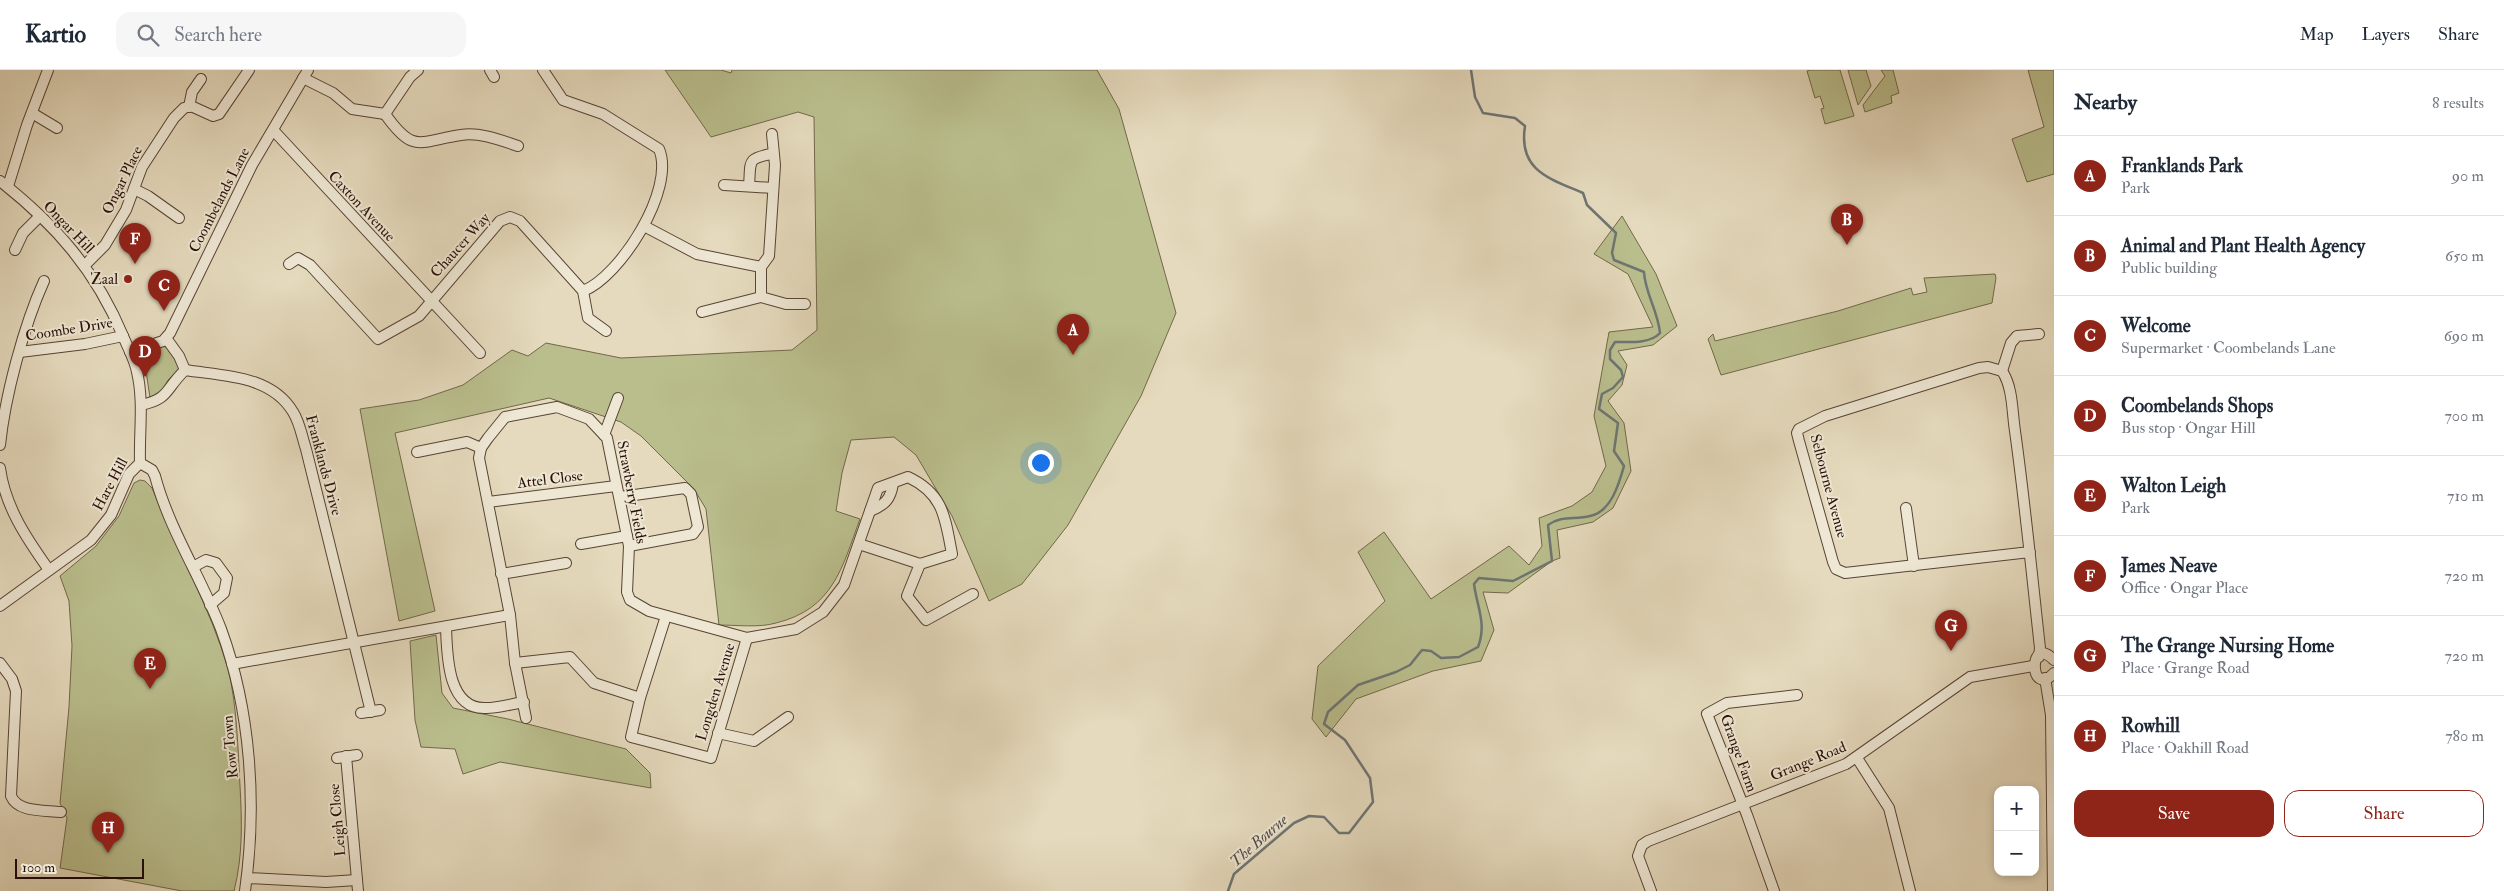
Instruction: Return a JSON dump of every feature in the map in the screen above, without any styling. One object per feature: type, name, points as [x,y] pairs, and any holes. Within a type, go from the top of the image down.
[{"type":"street","points":[[3,183],[10,183],[48,70]]},
{"type":"street","points":[[202,79],[192,92],[189,107],[198,108],[213,116],[219,114],[249,70]]},
{"type":"street","points":[[385,114],[410,77],[418,70]]},
{"type":"street","points":[[543,70],[563,100],[603,114],[659,149],[662,156],[659,182],[644,226],[631,247],[608,272],[591,288],[582,291]]},
{"type":"street","points":[[305,74],[352,109],[385,114],[398,133],[411,142],[421,143],[463,135],[490,137],[518,146]]},
{"type":"street","name":"Coombelands Lane","points":[[166,338],[178,320],[222,223],[252,165],[274,131],[305,74]]},
{"type":"street","name":"Ongar Place","points":[[85,265],[105,244],[126,210],[142,167],[174,118],[184,108],[189,107]]},
{"type":"street","points":[[32,113],[56,128]]},
{"type":"street","name":"Caxton Avenue","points":[[274,131],[431,300]]},
{"type":"street","points":[[761,296],[761,267],[769,256],[775,165],[772,154],[772,134]]},
{"type":"street","points":[[748,186],[751,161],[754,157],[772,154]]},
{"type":"street","name":"Ongar Hill","points":[[3,183],[85,265],[107,298],[137,371],[141,410]]},
{"type":"street","points":[[724,184],[773,188]]},
{"type":"street","points":[[134,189],[148,196],[179,218]]},
{"type":"street","points":[[15,250],[24,233],[39,217]]},
{"type":"street","name":"Chaucer Way","points":[[289,264],[298,258],[310,265],[378,339],[420,316],[431,300],[500,220],[510,217],[520,221],[582,291],[588,318],[606,331]]},
{"type":"street","points":[[644,226],[696,254],[761,267]]},
{"type":"street","name":"Coombe Drive","points":[[0,445],[7,404],[31,309],[44,281]]},
{"type":"street","points":[[702,312],[761,296],[786,304],[806,304]]},
{"type":"street","name":"Chaucer Way","points":[[431,300],[480,353]]},
{"type":"street","points":[[2039,334],[2025,331],[2016,336],[2011,343],[2002,371],[2008,386],[2030,552],[2039,657],[2033,666],[2035,673],[2049,675],[2053,891]]},
{"type":"street","name":"Coombe Drive","points":[[20,352],[85,344],[123,336]]},
{"type":"street","points":[[130,352],[166,338],[179,356],[185,370],[163,398],[141,410]]},
{"type":"street","name":"Selbourne Avenue","points":[[2002,371],[1988,367],[1979,368],[1825,416],[1799,428],[1799,441],[1836,569],[1845,573],[2030,552]]},
{"type":"street","name":"Franklands Drive","points":[[185,370],[254,381],[269,388],[283,399],[294,412],[306,449],[371,712]]},
{"type":"street","points":[[604,435],[618,398]]},
{"type":"street","name":"Strawberry Fields","points":[[481,448],[506,417],[557,407],[589,419],[607,438],[628,541],[627,592],[630,600],[648,611],[747,638],[796,629],[823,612],[844,585],[878,488],[908,477],[926,486],[944,513],[952,554],[920,564]]},
{"type":"street","name":"Hare Hill","points":[[0,606],[82,547],[104,526],[129,474],[140,463],[141,410]]},
{"type":"street","points":[[417,452],[467,442],[481,448],[479,458],[510,615],[515,663],[526,718]]},
{"type":"street","name":"Row Town","points":[[140,463],[152,470],[155,476],[173,524],[220,628],[232,664],[244,721],[249,781],[251,828],[245,891]]},
{"type":"street","points":[[0,468],[9,505],[28,540],[48,570]]},
{"type":"street","name":"Attel Close","points":[[488,502],[616,486]]},
{"type":"street","points":[[580,544],[693,534],[698,527],[691,494],[688,489],[682,487],[620,498]]},
{"type":"street","points":[[1906,508],[1914,566]]},
{"type":"street","points":[[859,544],[920,564],[907,596],[926,620],[973,594]]},
{"type":"street","points":[[193,567],[206,560],[216,563],[227,578],[224,593],[210,605]]},
{"type":"street","points":[[501,574],[566,563]]},
{"type":"street","points":[[232,664],[510,615]]},
{"type":"street","name":"Longden Avenue","points":[[666,616],[640,698],[631,737],[712,758],[747,638]]},
{"type":"street","points":[[446,627],[452,680],[459,696],[470,705],[484,708],[524,702]]},
{"type":"street","points":[[2039,657],[2047,655],[2054,660]]},
{"type":"street","points":[[515,663],[570,657],[594,683],[640,698]]},
{"type":"street","points":[[0,662],[12,679],[16,692],[11,796],[18,805],[24,808],[61,812]]},
{"type":"street","name":"Grange Road","points":[[1652,891],[1638,857],[1640,848],[1648,841],[1835,769],[1857,758],[1970,677],[2033,666]]},
{"type":"street","name":"Grange Farm","points":[[1742,804],[1707,714],[1726,703],[1796,694]]},
{"type":"street","points":[[718,733],[754,741],[788,717]]},
{"type":"street","name":"Leigh Close","points":[[247,878],[326,882],[357,886],[347,756]]},
{"type":"street","points":[[1857,758],[1885,797],[1910,891]]},
{"type":"street","points":[[1742,804],[1774,891]]},
{"type":"green space","points":[[665,70],[721,70],[731,73],[732,70],[1097,70],[1119,109],[1176,313],[1141,396],[1068,525],[1022,584],[989,601],[952,516],[916,455],[894,437],[851,440],[842,473],[836,511],[860,519],[841,570],[833,584],[811,608],[795,617],[762,625],[719,625],[706,509],[694,489],[641,436],[621,422],[549,398],[395,433],[435,611],[399,621],[360,409],[419,400],[463,385],[512,350],[528,356],[546,343],[621,358],[792,350],[817,330],[814,117],[798,112],[711,137]]},
{"type":"green space","points":[[1840,70],[1854,116],[1825,124],[1821,109],[1824,108],[1820,96],[1815,98],[1807,71]]},
{"type":"green space","points":[[1848,70],[1866,70],[1871,86],[1858,105]]},
{"type":"green space","points":[[1881,70],[1893,70],[1899,93],[1891,96],[1892,103],[1865,112],[1863,105],[1885,76]]},
{"type":"green space","points":[[2028,70],[2054,70],[2054,174],[2027,182],[2012,139],[2044,127]]},
{"type":"green space","points":[[1622,216],[1656,274],[1677,326],[1653,345],[1618,351],[1627,365],[1622,385],[1608,401],[1624,423],[1631,471],[1613,508],[1593,522],[1557,530],[1560,558],[1552,561],[1508,593],[1483,592],[1494,630],[1481,661],[1433,671],[1356,699],[1326,737],[1312,719],[1318,666],[1385,601],[1358,552],[1384,532],[1431,599],[1509,546],[1529,565],[1542,546],[1539,518],[1572,506],[1592,492],[1606,466],[1594,416],[1609,332],[1653,327],[1628,274],[1594,254]]},
{"type":"green space","points":[[1995,274],[1992,303],[1721,375],[1708,339],[1713,334],[1715,341],[1838,311],[1911,288],[1913,295],[1927,292],[1924,278]]},
{"type":"green space","points":[[157,346],[169,349],[180,368],[168,380],[161,392],[150,398],[144,357],[146,351]]},
{"type":"green space","points":[[140,480],[145,481],[152,488],[212,623],[228,669],[237,727],[241,812],[240,852],[234,891],[182,891],[60,868],[67,818],[60,803],[69,707],[72,646],[69,601],[60,576],[96,546],[119,516],[134,483]]},
{"type":"green space","points":[[436,635],[442,693],[453,708],[508,719],[626,749],[650,773],[651,788],[500,762],[463,774],[455,749],[421,747],[415,720],[410,641]]},
{"type":"waterway","name":"The Bourne","points":[[1228,891],[1234,874],[1294,823],[1309,816],[1324,817],[1339,833],[1349,833],[1373,802],[1370,778],[1345,740],[1324,724],[1328,712],[1358,685],[1396,672],[1410,665],[1422,650],[1431,651],[1441,658],[1459,657],[1478,647],[1482,631],[1474,584],[1479,578],[1513,581],[1552,561],[1548,525],[1558,520],[1590,516],[1603,509],[1617,489],[1622,473],[1624,466],[1614,451],[1618,423],[1599,409],[1602,394],[1613,388],[1623,377],[1621,370],[1610,359],[1610,350],[1615,342],[1645,341],[1656,337],[1660,333],[1644,272],[1614,260],[1612,253],[1616,233],[1587,205],[1583,193],[1547,177],[1531,163],[1526,153],[1524,141],[1525,126],[1515,118],[1483,113],[1475,97],[1471,70]]},
{"type":"place","name":"Animal and Plant Health Agency","points":[[1847,245]]},
{"type":"place","name":"James Neave","points":[[135,264]]},
{"type":"place","name":"Zaal","points":[[128,279]]},
{"type":"place","name":"Welcome","points":[[164,311]]},
{"type":"place","name":"Franklands Park","points":[[1073,355]]},
{"type":"place","name":"Coombelands Shops","points":[[145,377]]},
{"type":"place","name":"The Grange Nursing Home","points":[[1951,651]]},
{"type":"place","name":"Walton Leigh","points":[[150,689]]},
{"type":"place","name":"Rowhill","points":[[108,853]]}]
